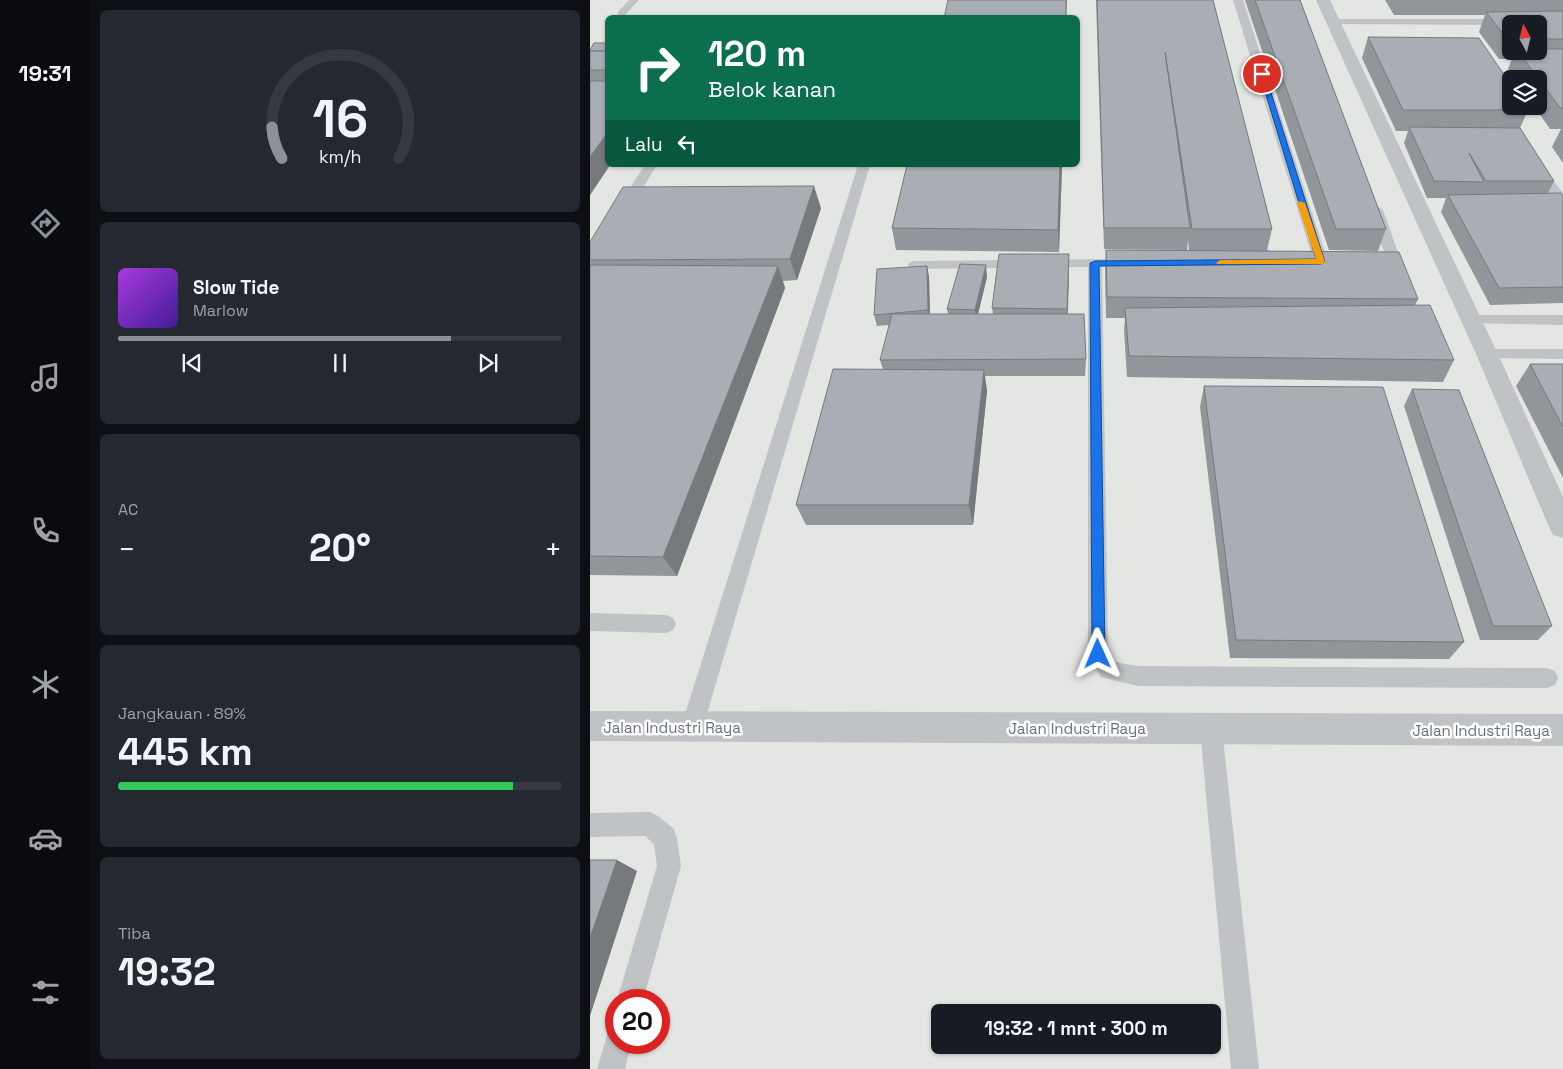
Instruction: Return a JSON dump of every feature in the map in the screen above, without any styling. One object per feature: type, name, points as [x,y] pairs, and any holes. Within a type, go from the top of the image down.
[{"type":"street","points":[[1323,0],[1487,354],[1563,528]]},
{"type":"street","name":"Jalan Industri Raya","points":[[590,726],[1563,730]]},
{"type":"lane","points":[[622,14],[634,0]]},
{"type":"lane","points":[[1238,0],[1316,262],[1339,262]]},
{"type":"lane","points":[[1333,22],[1502,22]]},
{"type":"lane","points":[[1531,160],[1563,202]]},
{"type":"lane","points":[[616,221],[650,167]]},
{"type":"lane","points":[[692,727],[863,167]]},
{"type":"lane","points":[[1367,262],[1394,261],[1371,196]]},
{"type":"lane","points":[[1095,263],[1098,654],[1108,670],[1138,676],[1548,678]]},
{"type":"lane","points":[[915,265],[1124,263]]},
{"type":"lane","points":[[1471,320],[1563,320]]},
{"type":"lane","points":[[1487,354],[1563,354]]},
{"type":"lane","points":[[590,622],[666,624]]},
{"type":"lane","points":[[1211,729],[1245,1069]]},
{"type":"lane","points":[[590,825],[650,824],[665,838],[669,866],[633,989]]},
{"type":"lane","points":[[611,1069],[615,1054]]},
{"type":"shaded area","points":[[590,0],[1563,0],[1563,1069],[590,1069]]},
{"type":"building","points":[[948,0],[1066,0],[1066,15],[945,15]]},
{"type":"building","points":[[1097,0],[1213,0],[1272,229],[1192,229],[1165,52],[1190,228],[1104,228]]},
{"type":"building","points":[[1255,0],[1300,0],[1386,229],[1336,229]]},
{"type":"building","points":[[1563,11],[1563,39],[1548,39],[1548,15],[1502,15],[1502,33],[1486,12]]},
{"type":"building","points":[[1368,37],[1479,38],[1502,72],[1502,110],[1403,110]]},
{"type":"building","points":[[594,43],[605,43],[605,51],[590,50]]},
{"type":"building","points":[[1548,49],[1563,49],[1563,108],[1560,108],[1547,90],[1547,70],[1532,70],[1525,60],[1548,60]]},
{"type":"building","points":[[590,51],[605,51],[605,70],[590,70]]},
{"type":"building","points":[[590,81],[605,81],[605,136],[590,157]]},
{"type":"building","points":[[1409,127],[1520,128],[1554,181],[1486,181],[1469,153],[1484,182],[1434,181]]},
{"type":"building","points":[[907,167],[1060,167],[1058,230],[892,228]]},
{"type":"building","points":[[814,186],[790,259],[590,260],[590,242],[623,187]]},
{"type":"building","points":[[1561,193],[1563,196],[1563,287],[1499,288],[1448,195]]},
{"type":"building","points":[[1106,250],[1399,252],[1418,299],[1107,297]]},
{"type":"building","points":[[999,254],[1069,254],[1067,309],[992,308]]},
{"type":"building","points":[[960,264],[986,265],[975,310],[947,309]]},
{"type":"building","points":[[590,265],[778,266],[663,557],[590,556]]},
{"type":"building","points":[[927,266],[928,310],[874,315],[877,269]]},
{"type":"building","points":[[1430,305],[1454,360],[1129,356],[1125,308]]},
{"type":"building","points":[[892,314],[1084,314],[1086,359],[880,360]]},
{"type":"building","points":[[1530,364],[1563,364],[1563,427]]},
{"type":"building","points":[[833,369],[984,370],[969,505],[796,505]]},
{"type":"building","points":[[1204,386],[1383,387],[1464,642],[1236,640]]},
{"type":"building","points":[[1412,389],[1459,390],[1552,626],[1493,626]]},
{"type":"building","points":[[590,860],[617,860],[590,938]]},
{"type":"slow traffic","points":[[1220,263],[1321,262],[1301,203]]},
{"type":"route","points":[[1098,654],[1095,263],[1321,262],[1287,160],[1262,74]]}]
